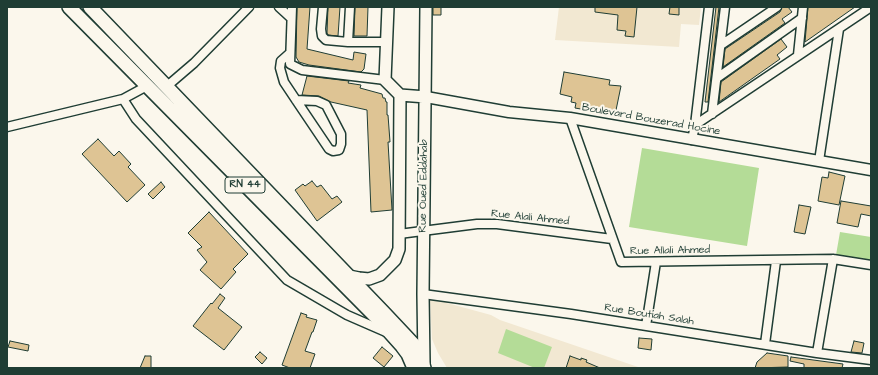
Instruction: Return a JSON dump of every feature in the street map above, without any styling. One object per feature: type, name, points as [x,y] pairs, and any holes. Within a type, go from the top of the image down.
[{"type":"highway","name":"RN 44","points":[[69,7],[376,317],[420,367]]},
{"type":"highway","name":"RN 44","points":[[90,7],[408,338],[420,355],[420,367]]},
{"type":"main road","points":[[388,7],[385,80],[400,95],[426,97]]},
{"type":"main road","name":"Rue Oued Eddahab","points":[[420,367],[423,294],[426,7]]},
{"type":"main road","points":[[349,276],[369,279],[380,275],[395,260],[399,249],[400,95]]},
{"type":"street","points":[[166,87],[194,63],[250,7]]},
{"type":"street","points":[[279,7],[291,18]]},
{"type":"street","points":[[292,7],[290,64],[302,70],[385,80]]},
{"type":"street","points":[[323,7],[321,28],[322,36],[326,40],[348,42],[387,42]]},
{"type":"street","points":[[348,42],[350,7]]},
{"type":"street","points":[[692,140],[709,7]]},
{"type":"street","points":[[712,114],[725,7]]},
{"type":"street","points":[[721,45],[777,7]]},
{"type":"street","points":[[798,55],[804,7]]},
{"type":"street","points":[[695,125],[871,7]]},
{"type":"street","points":[[717,78],[802,18]]},
{"type":"street","points":[[819,161],[839,29]]},
{"type":"street","points":[[290,53],[281,61],[280,68],[284,82],[296,100],[329,149],[333,151],[339,150],[342,134],[326,105],[317,101],[296,100]]},
{"type":"street","points":[[7,127],[123,99],[147,86]]},
{"type":"street","name":"Boulevard Bouzerad Hocine","points":[[426,97],[509,112],[570,118],[871,170]]},
{"type":"street","points":[[123,99],[136,119],[287,280],[347,315],[392,335]]},
{"type":"street","name":"Rue Allali Ahmed","points":[[570,118],[621,262],[833,259],[871,265]]},
{"type":"street","name":"Rue Alali Ahmed","points":[[399,234],[477,224],[497,224],[612,239]]},
{"type":"street","points":[[817,353],[833,259]]},
{"type":"street","points":[[765,344],[776,261]]},
{"type":"street","points":[[646,326],[656,262]]},
{"type":"street","name":"Rue Boutiah Salah","points":[[423,294],[563,313],[817,353],[871,360]]},
{"type":"shaded area","points":[[559,7],[701,7],[699,25],[681,24],[679,47],[555,40]]},
{"type":"shaded area","points":[[448,298],[447,303],[491,315],[500,320],[641,368],[447,368],[432,339],[430,299]]},
{"type":"green space","points":[[642,148],[759,168],[747,246],[629,227]]},
{"type":"green space","points":[[840,232],[871,237],[871,262],[836,255]]},
{"type":"green space","points":[[506,329],[552,347],[544,368],[535,368],[498,353]]},
{"type":"building","points":[[297,7],[310,7],[307,49],[353,60],[354,52],[366,54],[364,69],[361,72],[309,65],[299,62],[296,57]]},
{"type":"building","points":[[328,7],[340,7],[338,36],[328,35],[327,33]]},
{"type":"building","points":[[355,7],[368,7],[367,36],[354,36]]},
{"type":"building","points":[[433,7],[441,7],[441,15],[433,15]]},
{"type":"building","points":[[595,7],[637,7],[634,37],[625,36],[626,31],[617,30],[618,15],[595,12]]},
{"type":"building","points":[[670,7],[679,7],[679,15],[669,14]]},
{"type":"building","points":[[716,7],[719,7],[708,102],[705,102]]},
{"type":"building","points":[[782,7],[788,7],[792,12],[782,19],[785,23],[723,67],[725,49],[780,12]]},
{"type":"building","points":[[808,7],[855,7],[805,42]]},
{"type":"building","points":[[781,39],[787,47],[777,55],[780,59],[719,102],[721,82]]},
{"type":"building","points":[[564,72],[610,80],[609,85],[621,86],[615,115],[575,108],[576,103],[571,102],[572,97],[560,94]]},
{"type":"building","points":[[307,76],[349,81],[348,83],[361,85],[360,88],[382,94],[383,98],[385,98],[387,102],[390,142],[388,142],[392,210],[371,212],[367,110],[331,102],[319,96],[302,95]]},
{"type":"building","points":[[98,139],[114,156],[119,151],[131,164],[128,167],[145,185],[127,202],[82,154]]},
{"type":"building","points":[[829,172],[845,176],[839,205],[818,201],[822,177],[828,178]]},
{"type":"building","points":[[312,181],[317,187],[321,185],[332,199],[337,196],[342,202],[317,221],[295,190],[303,184],[305,186]]},
{"type":"building","points":[[161,182],[165,187],[153,199],[148,194]]},
{"type":"building","points":[[841,201],[871,206],[871,216],[861,214],[858,227],[837,223]]},
{"type":"building","points":[[799,205],[811,207],[805,234],[794,232]]},
{"type":"building","points":[[209,212],[248,254],[233,269],[236,272],[221,289],[200,270],[207,262],[197,250],[202,247],[188,233]]},
{"type":"building","points":[[220,294],[225,298],[218,308],[242,327],[224,350],[193,326]]},
{"type":"building","points":[[301,313],[307,315],[306,317],[317,320],[305,351],[315,354],[310,368],[290,368],[282,365]]},
{"type":"building","points":[[639,338],[652,339],[651,350],[638,348]]},
{"type":"building","points":[[10,341],[29,345],[28,351],[8,347]]},
{"type":"building","points":[[854,341],[864,343],[862,353],[851,352]]},
{"type":"building","points":[[382,347],[393,356],[384,367],[373,358]]},
{"type":"building","points":[[260,352],[267,358],[262,364],[255,357]]},
{"type":"building","points":[[767,353],[788,356],[788,367],[755,368],[757,362]]},
{"type":"building","points":[[145,356],[151,356],[151,368],[140,368]]},
{"type":"building","points":[[570,356],[581,360],[581,358],[587,360],[586,362],[600,368],[566,368]]},
{"type":"building","points":[[791,357],[843,364],[842,368],[804,368],[804,364],[790,361]]}]
